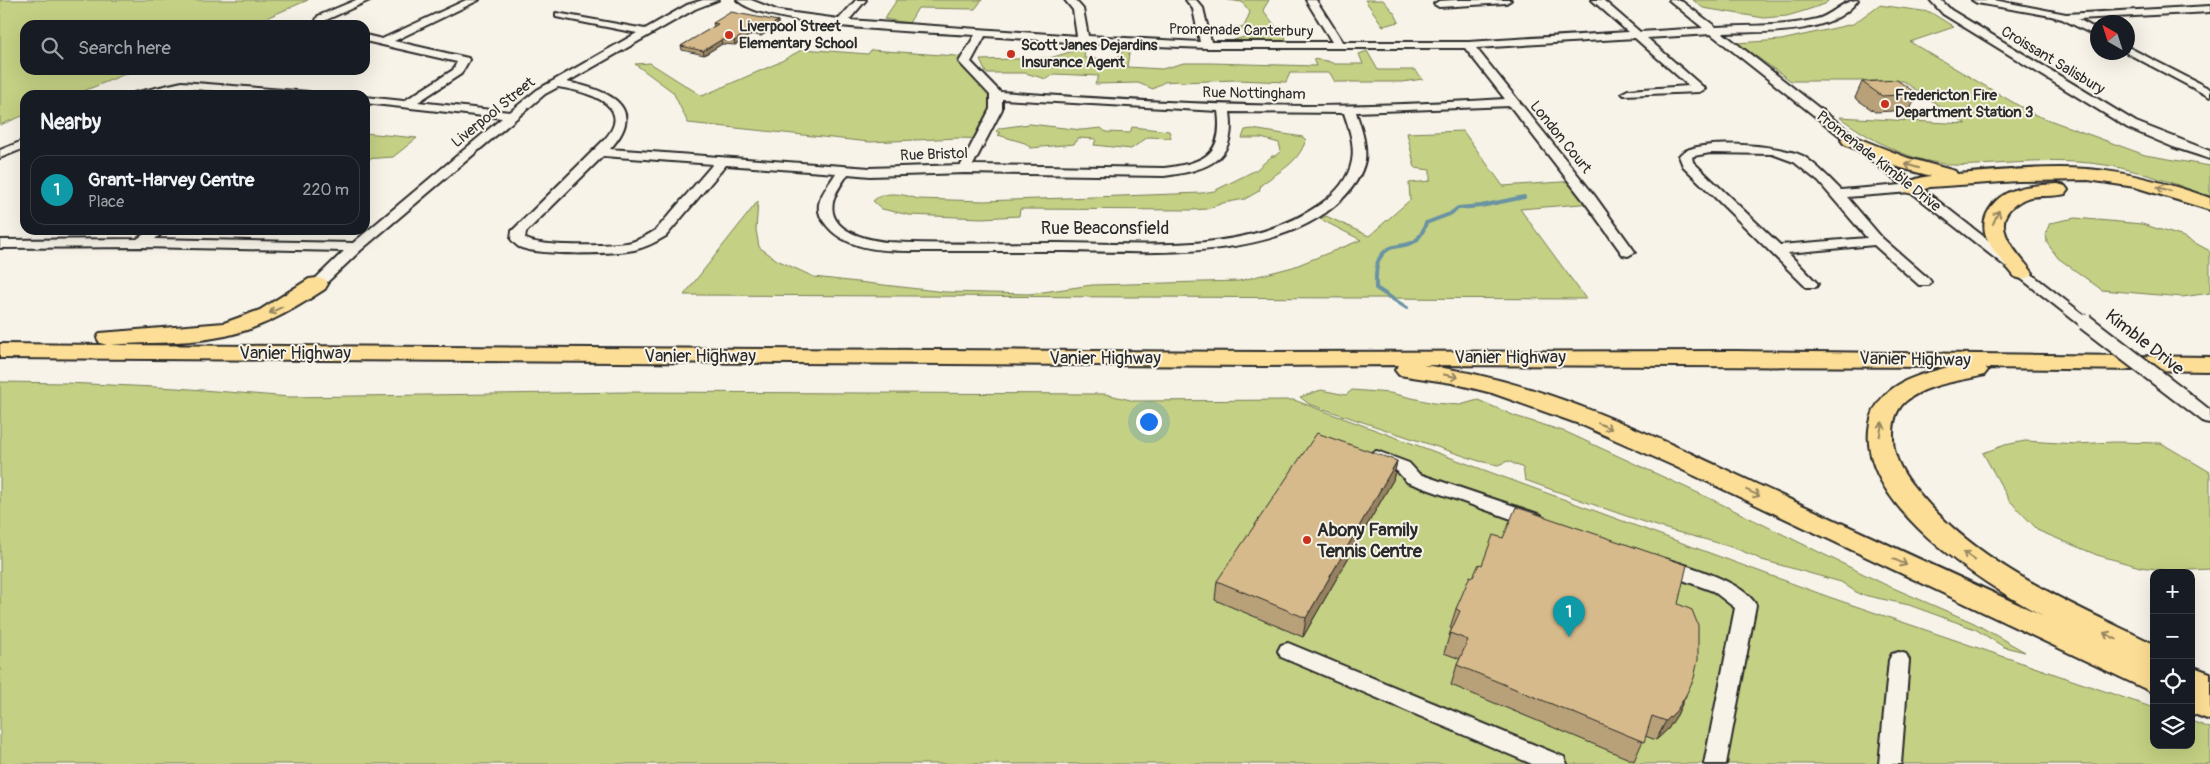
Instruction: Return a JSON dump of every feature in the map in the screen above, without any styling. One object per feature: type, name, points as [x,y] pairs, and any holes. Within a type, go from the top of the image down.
[{"type":"highway","points":[[1850,140],[1901,162],[1924,169],[1977,179]]},
{"type":"highway","points":[[1913,188],[1926,182],[1977,179],[2062,175],[2108,177],[2147,184],[2210,204]]},
{"type":"highway","points":[[1913,188],[1950,197],[2068,190],[2133,197],[2173,207],[2210,220]]},
{"type":"highway","points":[[2022,273],[1997,238],[1992,225],[1995,214],[2004,204],[2026,192]]},
{"type":"highway","points":[[86,339],[214,332],[239,325],[280,308],[317,284]]},
{"type":"highway","name":"Vanier Highway","points":[[0,338],[1863,346],[2210,352]]},
{"type":"highway","points":[[2171,350],[2210,348]]},
{"type":"highway","name":"Vanier Highway","points":[[0,351],[1263,359],[1462,357],[1844,358],[2210,365]]},
{"type":"highway","points":[[1263,359],[1429,372],[1487,384],[1561,408],[1666,452],[2150,678]]},
{"type":"highway","points":[[2150,656],[2000,579],[1954,545],[1913,507],[1885,466],[1879,434],[1886,407],[1912,385],[1948,375],[1986,369],[2210,365]]},
{"type":"highway","points":[[2195,680],[2210,687]]},
{"type":"highway","points":[[2195,700],[2210,707]]},
{"type":"street","points":[[321,20],[365,0]]},
{"type":"street","points":[[384,42],[474,0]]},
{"type":"street","name":"Liverpool Street","points":[[317,284],[356,247],[541,92],[691,8],[713,0]]},
{"type":"street","name":"Promenade Canterbury","points":[[742,0],[777,14],[841,23],[1083,40],[1206,45],[1468,45],[1712,31]]},
{"type":"street","points":[[841,23],[861,0]]},
{"type":"street","points":[[1070,0],[1078,9],[1083,40]]},
{"type":"street","points":[[1191,0],[1198,8],[1206,45]]},
{"type":"street","points":[[1311,0],[1340,46]]},
{"type":"street","points":[[1439,4],[1506,0]]},
{"type":"street","points":[[1597,0],[1638,34],[1698,89],[1628,94]]},
{"type":"street","name":"Promenade Kimble Drive","points":[[1674,0],[1850,140],[2085,322]]},
{"type":"street","points":[[1712,31],[1773,28],[1814,23],[1841,13],[1853,0]]},
{"type":"street","name":"Croissant Salisbury","points":[[1935,0],[1947,12],[1994,42],[2132,125],[2160,137]]},
{"type":"street","points":[[1976,0],[2038,9],[2066,17],[2090,30]]},
{"type":"street","points":[[2138,4],[2155,11]]},
{"type":"street","points":[[2066,17],[2210,9]]},
{"type":"street","points":[[560,15],[647,32]]},
{"type":"street","points":[[965,169],[996,109],[996,95],[965,62],[981,33]]},
{"type":"street","points":[[370,39],[464,60],[456,72],[407,104]]},
{"type":"street","name":"London Court","points":[[1468,45],[1589,198],[1628,252]]},
{"type":"street","points":[[2135,54],[2210,94]]},
{"type":"street","points":[[556,83],[594,91],[607,98],[614,105],[620,118],[618,131],[600,152],[523,226],[519,231],[518,239],[524,244],[536,247],[608,248],[639,246],[652,241],[722,162]]},
{"type":"street","points":[[160,90],[182,85],[246,90]]},
{"type":"street","name":"Rue Nottingham","points":[[996,95],[1092,102],[1224,108],[1348,109],[1512,102]]},
{"type":"street","points":[[370,100],[512,116]]},
{"type":"street","name":"Rue Bristol","points":[[600,152],[870,172],[965,169],[1145,173],[1174,171],[1201,162],[1221,149],[1226,134],[1224,108]]},
{"type":"street","name":"Rue Beaconsfield","points":[[844,171],[825,202],[826,215],[842,233],[858,240],[879,245],[1154,248],[1212,244],[1244,239],[1288,225],[1314,213],[1342,192],[1352,178],[1360,158],[1360,147],[1348,109]]},
{"type":"street","points":[[2160,137],[2210,155]]},
{"type":"street","points":[[0,154],[20,146]]},
{"type":"street","points":[[1811,284],[1688,163],[1685,156],[1688,153],[1699,150],[1766,150],[1787,154],[1804,162],[1877,241],[1924,282]]},
{"type":"street","points":[[1835,194],[1913,188]]},
{"type":"street","points":[[140,243],[152,235]]},
{"type":"street","points":[[1776,250],[1877,241]]},
{"type":"street","points":[[0,244],[140,243],[356,247]]},
{"type":"street","name":"Kimble Drive","points":[[2085,322],[2210,418]]},
{"type":"street","points":[[1359,450],[1396,464],[1413,478],[1547,525]]},
{"type":"street","points":[[1646,560],[1720,586],[1746,605],[1715,764]]},
{"type":"street","points":[[1288,651],[1556,764]]},
{"type":"street","points":[[1890,764],[1899,660]]},
{"type":"green space","points":[[0,0],[308,0],[262,20],[20,20],[20,75],[123,75],[86,90],[20,90],[20,117],[0,125]]},
{"type":"green space","points":[[897,0],[982,0],[975,9],[918,8],[909,23],[884,19]]},
{"type":"green space","points":[[1228,0],[1269,0],[1263,10],[1276,27],[1261,31],[1285,36],[1287,42],[1231,41],[1250,35],[1241,29],[1217,28],[1244,27],[1250,12],[1242,2]]},
{"type":"green space","points":[[1365,0],[1383,0],[1399,22],[1383,26]]},
{"type":"green space","points":[[1693,0],[1829,0],[1825,4],[1787,16],[1764,18],[1703,8]]},
{"type":"green space","points":[[1879,5],[1930,12],[1954,27],[1910,42],[2033,114],[2145,155],[2210,166],[2210,197],[2151,176],[2105,165],[2054,161],[1959,165],[1938,163],[1911,156],[1874,140],[1839,117],[1966,124],[1903,81],[1791,81],[1737,43],[1781,40],[1853,24]]},
{"type":"green space","points":[[1130,48],[1127,67],[1162,69],[1184,63],[1316,66],[1313,59],[1335,64],[1363,64],[1359,54],[1367,51],[1378,70],[1415,70],[1423,79],[1402,82],[1335,82],[1330,73],[1290,73],[1286,82],[1237,80],[1179,81],[1164,82],[1153,89],[1138,83],[1095,84],[1099,76],[1055,74],[1046,79],[1025,73],[986,73],[980,60],[1050,58],[1080,49],[1085,52],[1084,58],[1109,59],[1120,56],[1124,49]]},
{"type":"green space","points":[[803,49],[868,54],[871,50],[956,56],[966,59],[996,95],[983,139],[959,138],[870,142],[688,123],[673,92],[635,64],[650,63],[702,96],[778,63]]},
{"type":"green space","points":[[1030,124],[1082,130],[1101,128],[1106,132],[1130,133],[1132,127],[1169,131],[1171,138],[1148,137],[1131,149],[1094,145],[1096,139],[1078,138],[1074,144],[1031,148],[1025,143],[998,135],[1001,133],[996,131],[1000,128]]},
{"type":"green space","points":[[1252,129],[1303,137],[1306,140],[1293,161],[1261,185],[1259,191],[1245,199],[1223,203],[1207,209],[1020,209],[1019,216],[982,218],[909,215],[882,209],[873,201],[888,194],[918,199],[984,201],[1214,191],[1256,170],[1281,151],[1279,143],[1261,138],[1242,138],[1245,130]]},
{"type":"green space","points":[[1463,131],[1503,186],[1576,181],[1593,203],[1520,209],[1586,299],[684,295],[758,201],[756,230],[759,247],[777,260],[814,277],[945,292],[1029,294],[1092,285],[1239,281],[1293,267],[1361,240],[1320,219],[1326,216],[1369,236],[1410,200],[1409,183],[1430,181],[1430,170],[1415,168],[1407,133]]},
{"type":"green space","points":[[370,133],[417,138],[393,157],[370,159]]},
{"type":"green space","points":[[2075,218],[2142,224],[2184,237],[2210,251],[2210,293],[2182,297],[2102,290],[2058,258],[2047,243],[2046,232],[2050,223]]},
{"type":"green space","points":[[0,382],[177,388],[290,397],[627,392],[1105,394],[1135,401],[1294,400],[1829,597],[2150,707],[2150,749],[2195,749],[2195,722],[2210,728],[2210,764],[0,764]]},
{"type":"green space","points":[[1321,390],[1346,395],[1352,390],[1390,393],[1434,403],[1460,405],[1478,400],[1515,416],[1566,432],[1711,499],[1884,584],[1974,623],[2025,652],[2004,647],[1975,629],[1909,605],[1859,594],[1841,582],[1762,560],[1712,541],[1643,522],[1525,480],[1523,468],[1508,461],[1498,465],[1479,461],[1309,404],[1300,397]]},
{"type":"green space","points":[[2025,441],[2077,444],[2114,442],[2161,443],[2210,472],[2210,569],[2156,569],[2140,567],[2097,555],[2039,531],[2009,500],[1983,453],[2005,445]]},
{"type":"building","name":"Liverpool Street Elementary School","points":[[731,12],[778,21],[760,32],[751,30],[734,41],[721,40],[703,51],[681,46],[718,24],[713,23]]},
{"type":"building","points":[[1897,80],[1917,94],[1882,96],[1862,82]]},
{"type":"building","name":"Abony Family Tennis Centre","points":[[1317,433],[1397,461],[1306,618],[1217,581]]},
{"type":"building","points":[[1516,507],[1687,565],[1678,604],[1692,610],[1698,625],[1698,660],[1694,678],[1677,710],[1666,721],[1652,716],[1644,742],[1457,665],[1468,640],[1450,633],[1460,611],[1456,609],[1470,576],[1473,577],[1479,564],[1482,565],[1493,535],[1503,538]]},
{"type":"waterway","points":[[1407,308],[1376,288],[1378,263],[1381,256],[1387,250],[1392,247],[1411,244],[1421,234],[1426,223],[1450,214],[1458,208],[1481,206],[1524,197]]},
{"type":"place","name":"Liverpool Street Elementary School","points":[[729,35]]},
{"type":"place","name":"Scott Janes Dejardins Insurance Agent","points":[[1011,54]]},
{"type":"place","name":"Fredericton Fire Department Station 3","points":[[1885,104]]},
{"type":"place","name":"Abony Family Tennis Centre","points":[[1307,540]]},
{"type":"place","name":"Grant-Harvey Centre","points":[[1569,637]]}]
